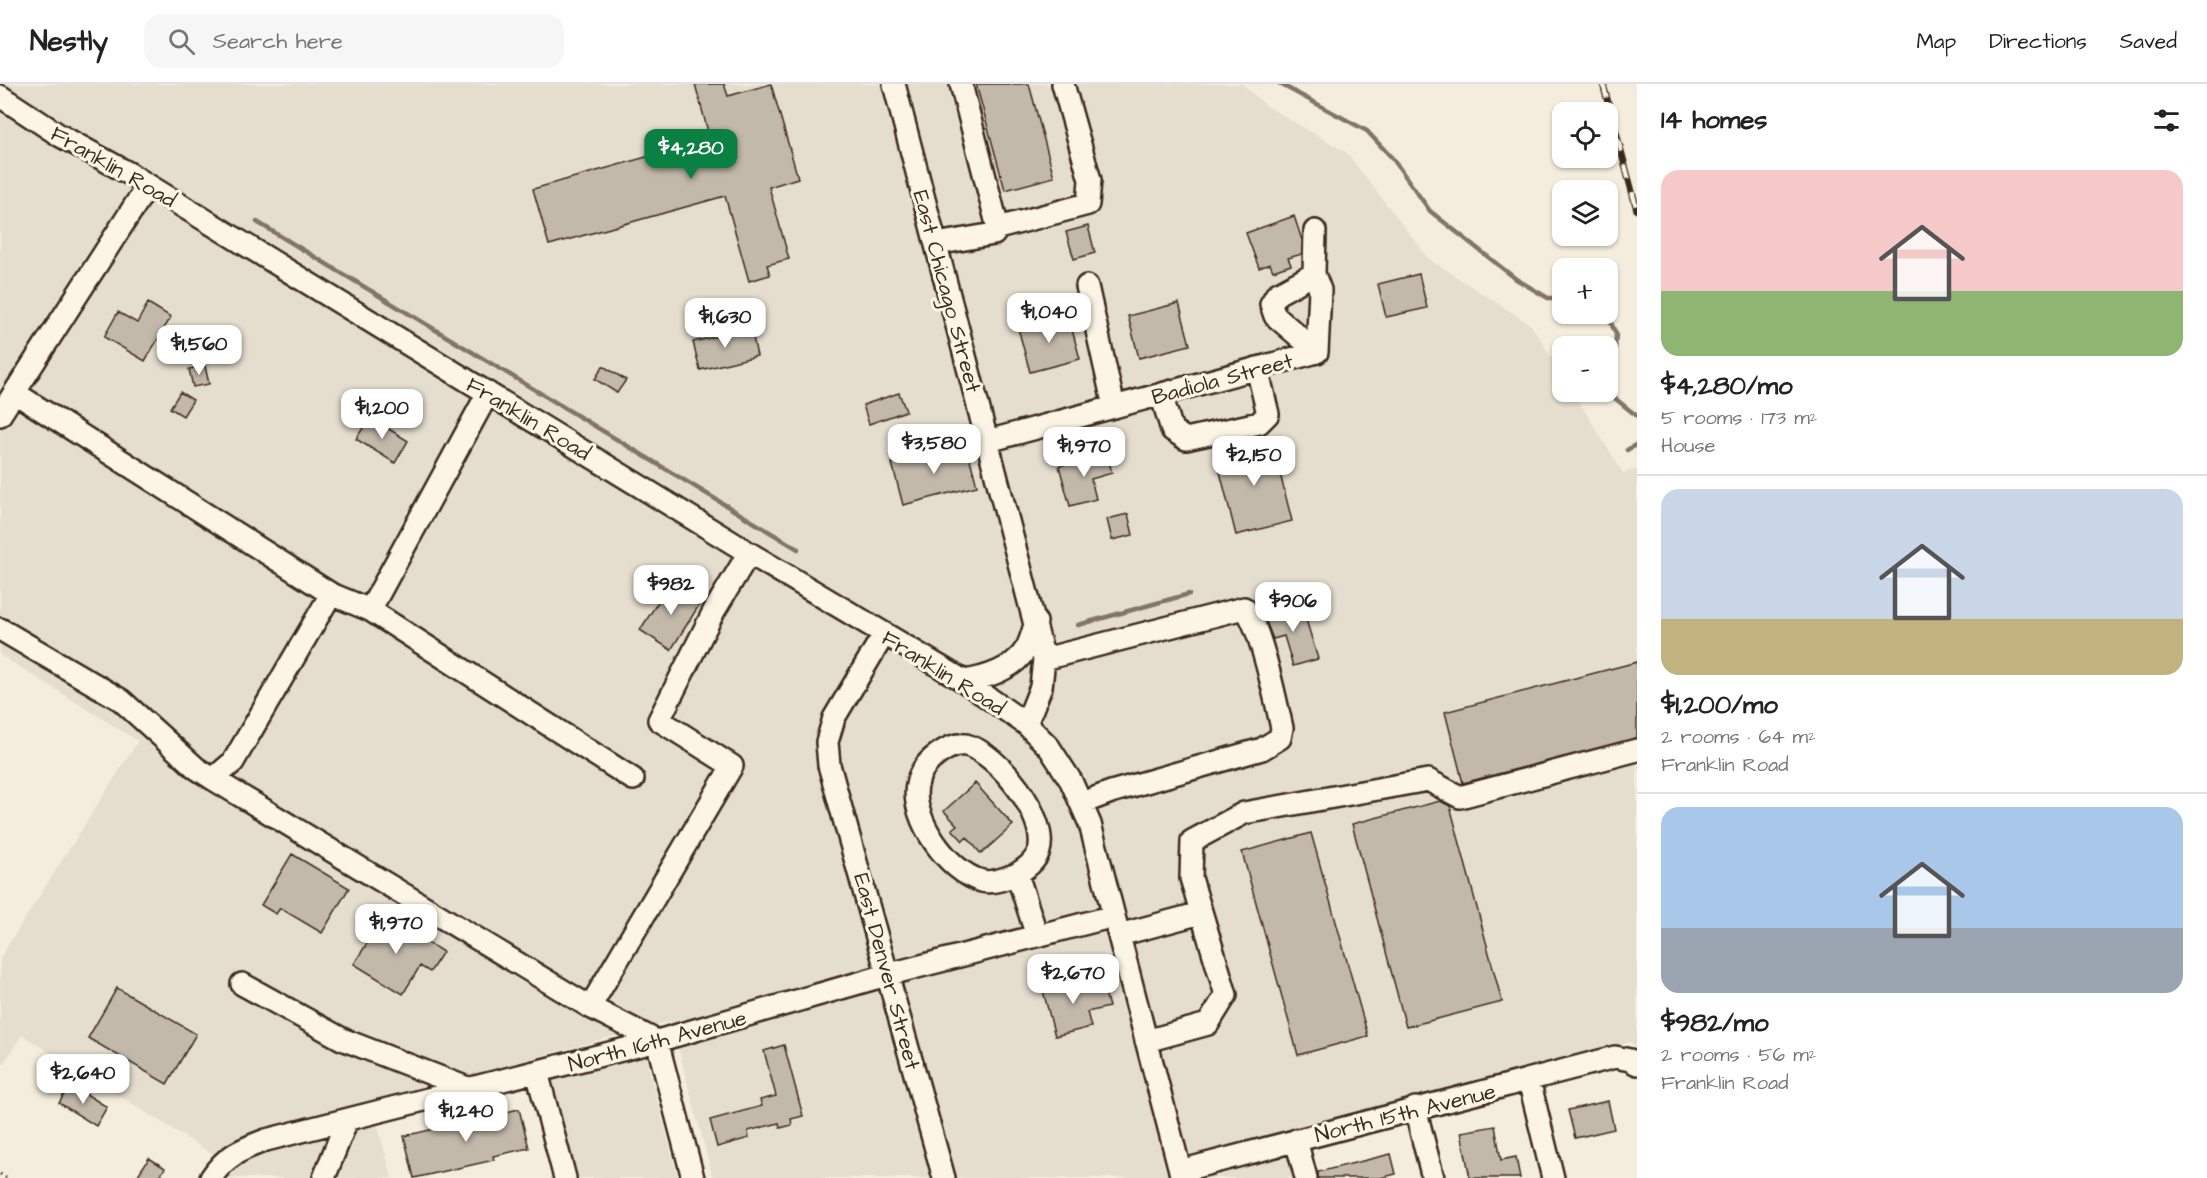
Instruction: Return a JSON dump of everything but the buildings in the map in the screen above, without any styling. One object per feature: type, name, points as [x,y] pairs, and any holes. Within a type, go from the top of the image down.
[{"type":"street","name":"East Chicago Street","points":[[894,84],[1044,659],[1041,687],[1026,724]]},
{"type":"street","points":[[961,84],[998,228]]},
{"type":"street","points":[[936,244],[994,234],[998,228],[1088,204],[1090,180],[1063,84]]},
{"type":"street","name":"Franklin Road","points":[[0,96],[59,135],[148,185],[964,681],[1026,724]]},
{"type":"street","points":[[0,415],[148,185]]},
{"type":"street","points":[[1315,231],[1314,274],[1320,290],[1317,352]]},
{"type":"street","points":[[1314,274],[1277,294],[1271,303],[1275,316],[1317,352]]},
{"type":"street","points":[[1087,286],[1114,407]]},
{"type":"street","name":"Badiola Street","points":[[988,441],[1317,352]]},
{"type":"street","points":[[1161,394],[1172,430],[1186,440],[1259,423],[1268,414],[1257,368]]},
{"type":"street","points":[[15,393],[331,594],[370,610],[633,779]]},
{"type":"street","points":[[370,610],[488,393]]},
{"type":"street","points":[[591,1007],[732,766],[659,720],[714,611],[750,553]]},
{"type":"street","points":[[213,779],[233,762],[331,594]]},
{"type":"street","points":[[1044,659],[1244,608],[1248,612],[1258,639],[1282,728],[1280,738],[1272,744],[1244,755],[1112,792],[1082,803]]},
{"type":"street","points":[[964,681],[985,678],[1018,657],[1026,649],[1036,622]]},
{"type":"street","points":[[0,629],[121,700],[195,768],[591,1007],[657,1041],[693,1178]]},
{"type":"street","name":"East Denver Street","points":[[884,634],[834,718],[827,742],[829,765],[890,974],[944,1178]]},
{"type":"street","points":[[1026,724],[1049,747],[1082,803],[1181,1174]]},
{"type":"street","points":[[964,744],[998,763],[1036,817],[1040,832],[1039,851],[1031,865],[1017,874],[984,882],[969,877],[955,867],[936,843],[920,815],[916,800],[922,772],[930,760],[949,747],[964,744]]},
{"type":"street","points":[[1146,1041],[1208,1024],[1226,995],[1191,878],[1192,841],[1244,813],[1428,780],[1460,797],[1637,750]]},
{"type":"street","points":[[1017,874],[1037,936]]},
{"type":"street","name":"North 16th Avenue","points":[[211,1178],[218,1167],[234,1152],[266,1140],[657,1041],[890,974],[1037,936],[1202,913]]},
{"type":"street","points":[[242,984],[342,1039],[470,1089]]},
{"type":"street","name":"North 15th Avenue","points":[[1181,1174],[1296,1140],[1616,1057],[1633,1062]]},
{"type":"street","points":[[537,1072],[565,1178]]},
{"type":"street","points":[[1529,1080],[1553,1178]]},
{"type":"street","points":[[1415,1108],[1433,1178]]},
{"type":"street","points":[[324,1178],[347,1120]]},
{"type":"street","points":[[1296,1140],[1306,1178]]},
{"type":"path","points":[[0,1174],[6,1178]]},
{"type":"shaded area","points":[[8,84],[1242,84],[1268,107],[1346,152],[1429,259],[1531,325],[1552,358],[1552,402],[1579,402],[1623,473],[1637,469],[1637,1047],[1630,1042],[1286,1130],[1300,1178],[713,1178],[671,1021],[244,1136],[232,1140],[214,1155],[22,1035],[0,1069],[0,958],[138,741],[0,655],[0,97]]},
{"type":"shaded area","points":[[645,1053],[678,1178],[575,1178],[549,1079]]},
{"type":"shaded area","points":[[377,1123],[392,1178],[221,1178],[244,1156]]},
{"type":"waterway","points":[[1280,84],[1367,131],[1393,159],[1430,211],[1516,279],[1548,298],[1552,298]]},
{"type":"waterway","points":[[257,222],[798,549]]},
{"type":"waterway","points":[[1612,324],[1616,334],[1612,396],[1637,416]]},
{"type":"waterway","points":[[1627,450],[1637,444]]},
{"type":"waterway","points":[[1078,625],[1189,594]]},
{"type":"railway","points":[[1603,84],[1637,210]]}]
